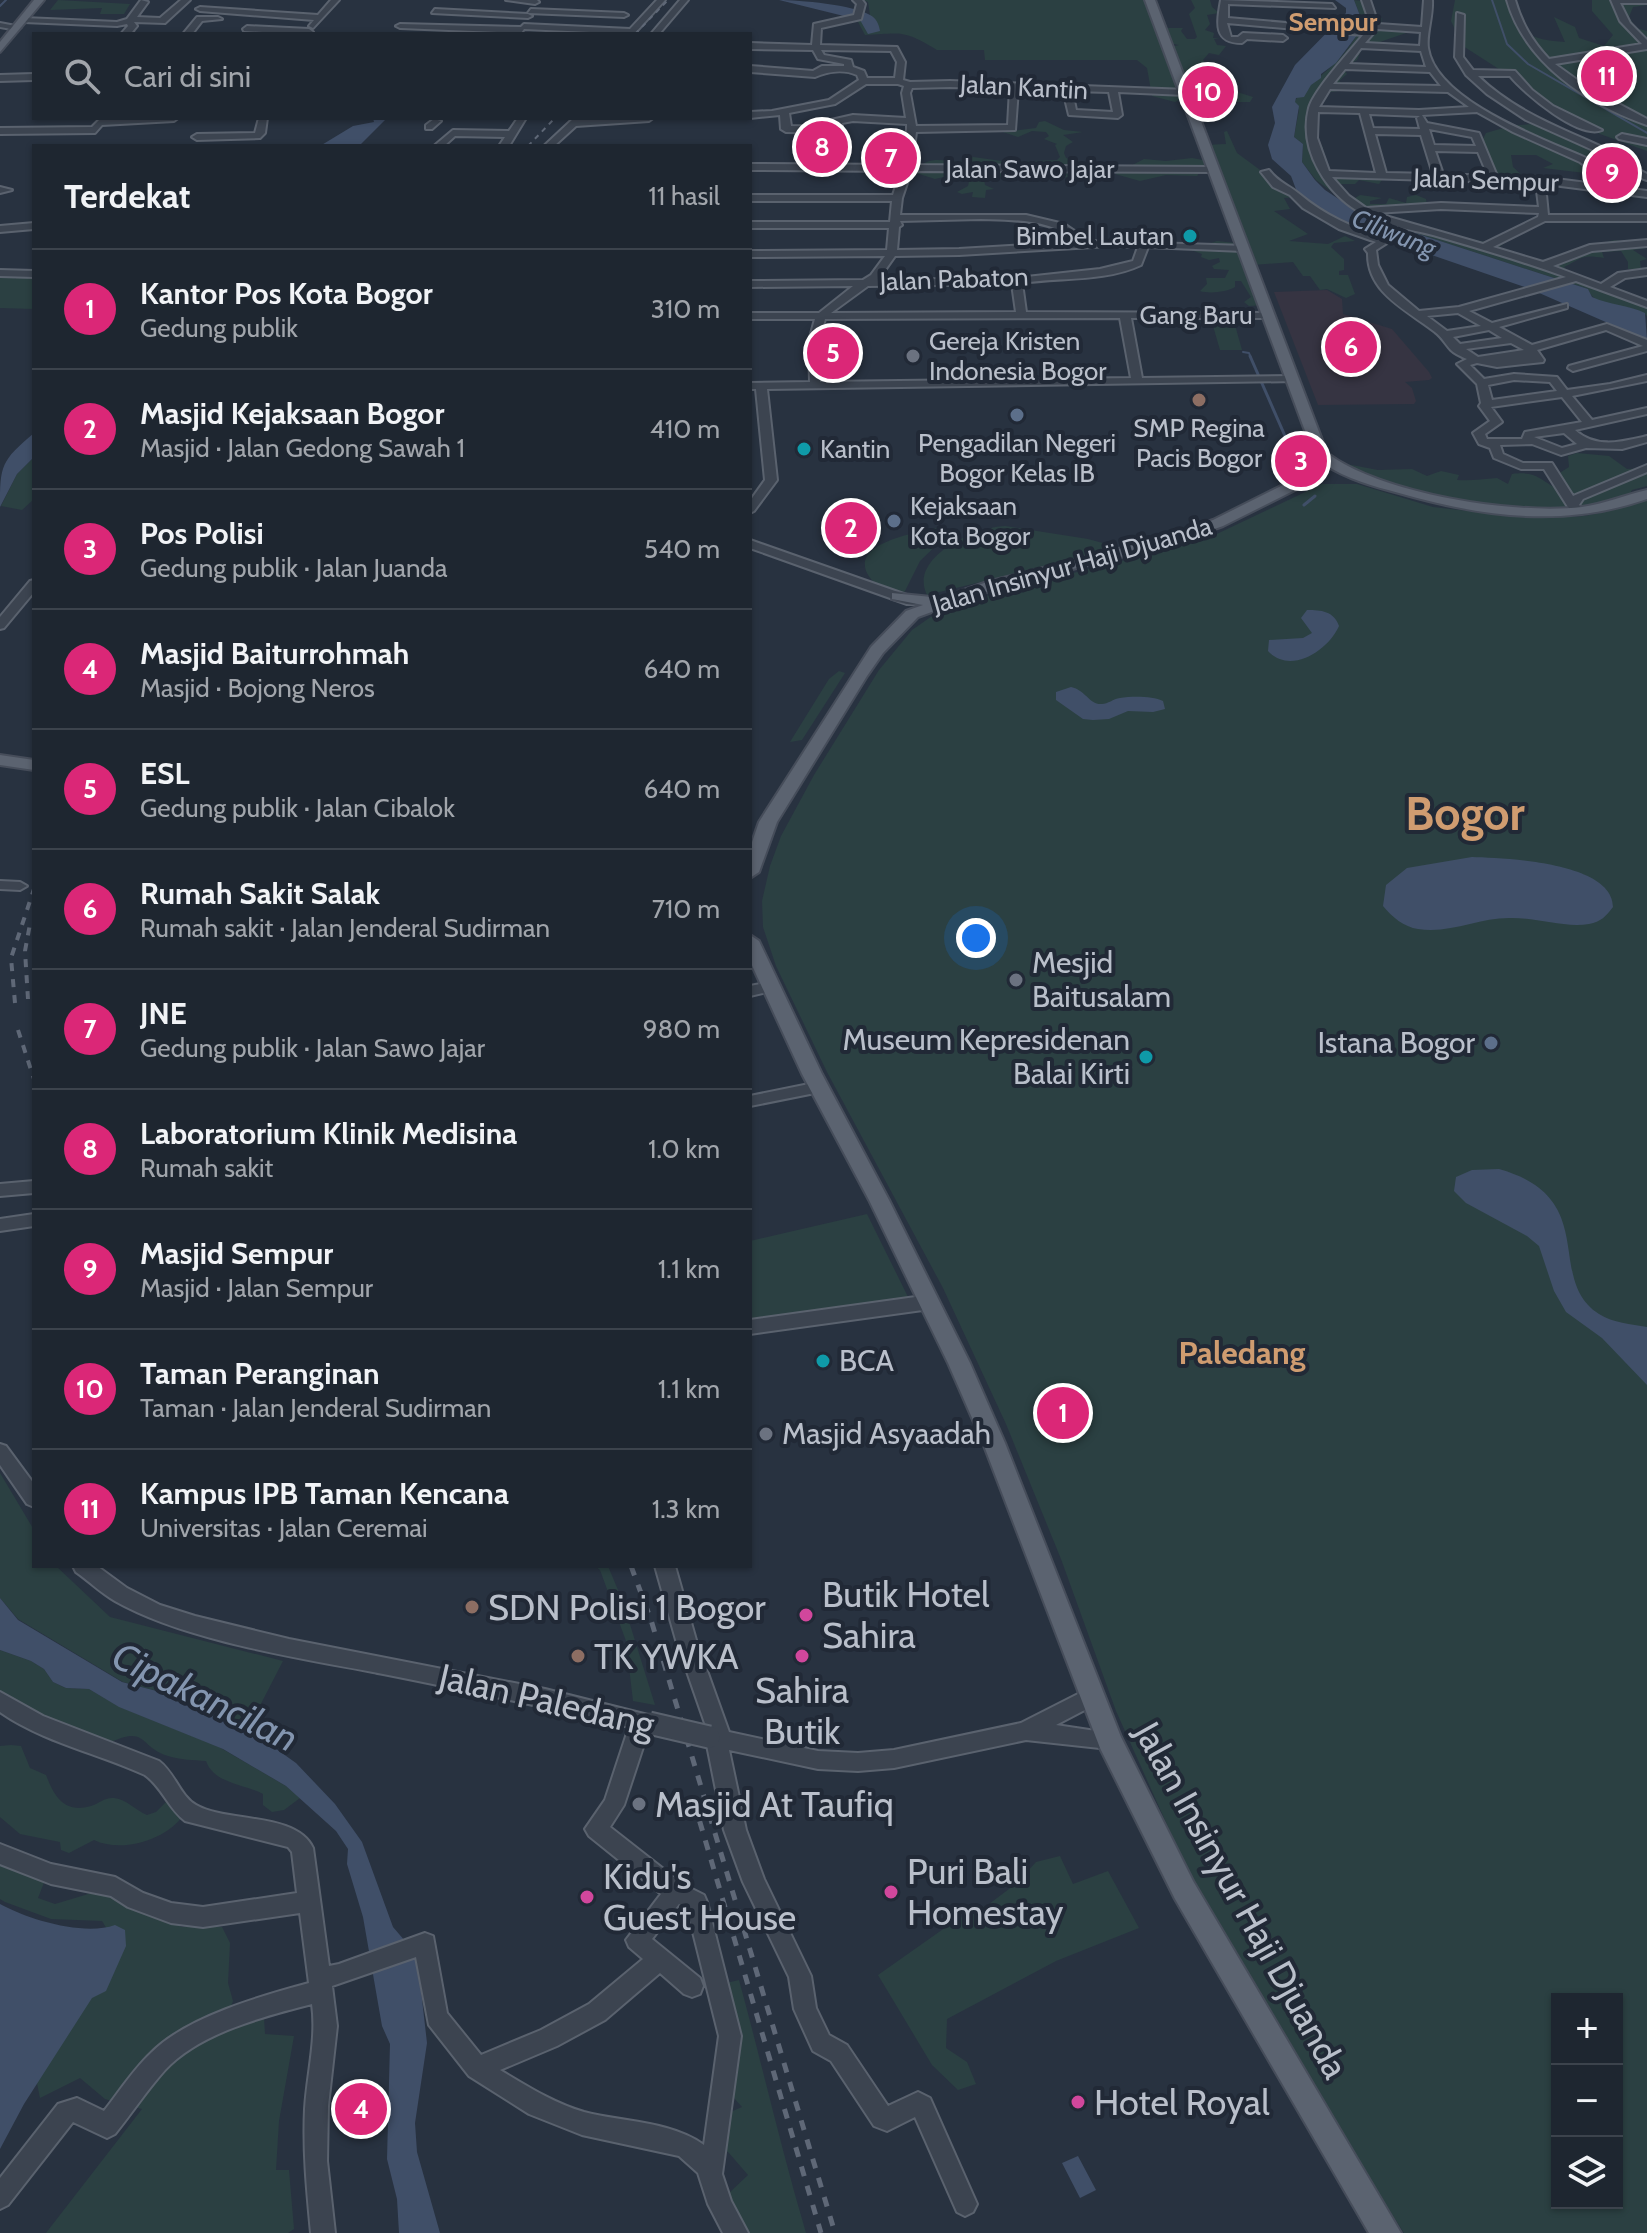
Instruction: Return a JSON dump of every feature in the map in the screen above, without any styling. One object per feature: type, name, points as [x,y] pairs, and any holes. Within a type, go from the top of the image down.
[{"type":"main road","points":[[0,49],[39,0]]},
{"type":"main road","points":[[1150,0],[1321,455],[1335,467],[1367,479],[1478,508],[1574,508],[1613,504],[1647,494]]},
{"type":"main road","points":[[1292,485],[1309,475],[1321,455]]},
{"type":"main road","points":[[1292,485],[1325,477],[1367,479]]},
{"type":"main road","name":"Jalan Insinyur Haji Djuanda","points":[[752,866],[768,822],[859,676],[908,618],[935,604],[992,585],[1167,541],[1240,513],[1292,485]]},
{"type":"main road","points":[[891,598],[935,604]]},
{"type":"main road","points":[[891,598],[908,618]]},
{"type":"main road","points":[[0,760],[32,765]]},
{"type":"main road","points":[[0,769],[32,774]]},
{"type":"main road","points":[[752,834],[768,822]]},
{"type":"main road","name":"Jalan Insinyur Haji Djuanda","points":[[752,951],[760,989],[819,1087],[930,1302],[988,1429],[1109,1740],[1184,1890],[1386,2233]]},
{"type":"street","points":[[162,21],[186,0]]},
{"type":"street","points":[[309,32],[335,0]]},
{"type":"street","points":[[510,0],[532,7]]},
{"type":"street","points":[[594,29],[603,0]]},
{"type":"street","points":[[400,26],[462,31],[594,29],[632,32],[661,0]]},
{"type":"street","points":[[657,32],[684,0]]},
{"type":"street","points":[[849,68],[848,62],[821,57],[816,48],[817,26],[858,17],[861,4],[857,0]]},
{"type":"street","points":[[1366,0],[1368,30],[1361,45],[1313,109],[1316,159],[1325,174],[1364,210],[1543,266],[1647,304]]},
{"type":"street","points":[[1428,0],[1424,49],[1433,70],[1448,89],[1477,109],[1583,160],[1591,166],[1600,186]]},
{"type":"street","points":[[1511,0],[1519,29],[1548,62],[1586,90],[1647,122]]},
{"type":"street","points":[[1647,1],[1615,0],[1624,22],[1647,45]]},
{"type":"street","points":[[1283,38],[1243,36],[1242,40],[1228,40],[1223,20],[1224,1],[1332,6]]},
{"type":"street","points":[[129,22],[144,2]]},
{"type":"street","points":[[244,32],[275,3]]},
{"type":"street","points":[[1276,48],[1283,38],[1283,3]]},
{"type":"street","points":[[521,30],[532,7]]},
{"type":"street","points":[[435,11],[532,7],[624,15]]},
{"type":"street","points":[[184,23],[200,14],[319,18]]},
{"type":"street","points":[[188,32],[200,14]]},
{"type":"street","points":[[1460,15],[1457,50],[1469,73],[1510,107],[1622,160],[1646,177],[1642,193]]},
{"type":"street","points":[[0,25],[129,22],[138,19],[173,22]]},
{"type":"street","points":[[1223,20],[1327,28],[1427,30]]},
{"type":"street","points":[[126,32],[133,26],[129,22]]},
{"type":"street","points":[[1361,45],[1424,49]]},
{"type":"street","points":[[1548,62],[1647,45]]},
{"type":"street","points":[[752,46],[894,49],[900,58],[899,81]]},
{"type":"street","points":[[1344,66],[1433,70]]},
{"type":"street","points":[[752,69],[815,74],[822,69],[849,68],[861,73],[864,81],[832,102],[752,115]]},
{"type":"street","points":[[1384,69],[1393,112]]},
{"type":"street","points":[[1469,73],[1512,73],[1560,114],[1597,130]]},
{"type":"street","points":[[0,78],[32,77]]},
{"type":"street","name":"Jalan Kantin","points":[[864,81],[899,81],[909,85],[1185,92]]},
{"type":"street","points":[[815,385],[815,332],[821,316],[881,270],[892,253],[897,198],[907,168],[910,125],[906,93],[909,85]]},
{"type":"street","points":[[1328,86],[1448,89]]},
{"type":"street","points":[[782,112],[786,115],[786,129],[837,130],[835,121],[853,118],[910,125],[1012,128],[1014,88]]},
{"type":"street","points":[[1067,90],[1072,113],[1079,116],[1118,115],[1113,91]]},
{"type":"street","points":[[1313,109],[1419,113],[1477,109]]},
{"type":"street","points":[[1364,112],[1382,176]]},
{"type":"street","points":[[1419,113],[1439,178]]},
{"type":"street","points":[[0,131],[100,128],[159,120]]},
{"type":"street","points":[[257,136],[263,120]]},
{"type":"street","points":[[551,144],[577,120]]},
{"type":"street","points":[[483,123],[520,121]]},
{"type":"street","points":[[505,144],[520,121]]},
{"type":"street","points":[[441,144],[462,125],[512,134]]},
{"type":"street","points":[[1369,131],[1452,128],[1485,132],[1510,126]]},
{"type":"street","points":[[1485,132],[1482,149],[1494,179]]},
{"type":"street","points":[[197,137],[257,136],[266,139],[264,144]]},
{"type":"street","points":[[1622,137],[1647,142]]},
{"type":"street","points":[[1594,147],[1605,143]]},
{"type":"street","points":[[1430,148],[1482,149]]},
{"type":"street","name":"Jalan Sawo Jajar","points":[[752,167],[1214,170]]},
{"type":"street","points":[[1266,172],[1276,185],[1293,193],[1306,206],[1342,227],[1384,241],[1370,249],[1373,252],[1371,263],[1382,283],[1394,298],[1445,335],[1455,348],[1477,360],[1497,364],[1539,360],[1531,349],[1460,310]]},
{"type":"street","name":"Jalan Sempur","points":[[1325,174],[1540,180],[1642,193]]},
{"type":"street","points":[[1540,180],[1543,214]]},
{"type":"street","points":[[752,198],[897,198]]},
{"type":"street","points":[[1364,210],[1441,206],[1647,218]]},
{"type":"street","points":[[1483,248],[1543,214]]},
{"type":"street","points":[[752,225],[1006,218],[1066,228],[1087,245]]},
{"type":"street","points":[[774,254],[778,225]]},
{"type":"street","points":[[0,229],[32,226]]},
{"type":"street","points":[[1543,266],[1590,248],[1647,243]]},
{"type":"street","points":[[752,254],[907,253],[1087,245],[1243,248]]},
{"type":"street","name":"Jalan Pabaton","points":[[752,284],[1017,281],[1131,266],[1140,260],[1144,245]]},
{"type":"street","points":[[1601,288],[1622,275],[1647,272]]},
{"type":"street","points":[[0,273],[32,274]]},
{"type":"street","points":[[1417,314],[1460,310],[1573,278]]},
{"type":"street","points":[[1017,281],[1021,313]]},
{"type":"street","points":[[1445,335],[1492,327],[1563,306]]},
{"type":"street","name":"Gang Baru","points":[[752,316],[1021,313],[1268,315]]},
{"type":"street","name":"Gang Baru","points":[[1125,315],[1137,381]]},
{"type":"street","points":[[1543,463],[1515,464],[1498,456],[1495,446],[1483,442],[1479,433],[1485,427],[1496,424],[1485,406],[1482,383],[1462,364],[1526,354],[1531,349],[1607,327],[1647,346]]},
{"type":"street","points":[[1455,348],[1514,339]]},
{"type":"street","points":[[1573,368],[1647,346]]},
{"type":"street","points":[[1497,364],[1514,377]]},
{"type":"street","points":[[1482,383],[1514,377],[1553,379],[1589,424]]},
{"type":"street","points":[[1487,404],[1610,387],[1647,378]]},
{"type":"street","points":[[752,506],[770,483],[763,461],[755,386],[1292,379]]},
{"type":"street","points":[[1630,381],[1637,389],[1647,388]]},
{"type":"street","points":[[1574,508],[1549,467],[1530,454],[1528,440],[1535,432],[1589,424],[1633,406],[1610,387]]},
{"type":"street","points":[[1566,429],[1585,445]]},
{"type":"street","points":[[1483,442],[1528,440],[1561,452],[1585,445],[1622,446],[1647,439]]},
{"type":"street","points":[[1574,508],[1579,497],[1647,468]]},
{"type":"street","points":[[752,545],[891,598]]},
{"type":"street","points":[[0,625],[32,586]]},
{"type":"street","points":[[0,885],[20,886]]},
{"type":"street","points":[[752,1101],[819,1087]]},
{"type":"street","points":[[0,1190],[32,1187]]},
{"type":"street","points":[[0,1225],[32,1220]]},
{"type":"street","points":[[752,1327],[930,1302]]},
{"type":"street","points":[[3,1461],[32,1492]]},
{"type":"street","name":"Jalan Paledang","points":[[86,1568],[120,1594],[154,1611],[195,1624],[289,1647],[545,1698],[818,1760],[858,1762],[894,1759],[1025,1731],[1091,1697]]},
{"type":"street","points":[[666,1568],[715,1738],[735,1830],[754,1882],[800,1976],[805,2009],[821,2043],[839,2053],[882,2118],[887,2119],[918,2103],[922,2106],[965,2204]]},
{"type":"street","points":[[0,1701],[23,1719],[154,1769],[192,1814],[295,1840],[302,1848],[308,1902],[327,1981],[315,2161],[323,2233]]},
{"type":"street","points":[[645,1722],[614,1805],[596,1829],[676,1892],[696,1902],[730,2036],[712,2171],[720,2204],[736,2233]]},
{"type":"street","name":"Jalan Paledang","points":[[1025,1731],[1109,1740]]},
{"type":"street","points":[[0,1854],[51,1874],[115,1887],[136,1900],[171,1913],[203,1917],[229,1915],[308,1902]]},
{"type":"street","points":[[676,1892],[637,1940],[692,1986]]},
{"type":"street","points":[[0,2197],[66,2112],[77,2109],[103,2127],[107,2126],[158,2061],[183,2040],[422,1944],[437,2017],[477,2068],[537,2106],[582,2123],[684,2145],[698,2154],[712,2171]]},
{"type":"street","points":[[477,2068],[549,2038],[597,2012],[660,1959]]},
{"type":"shaded area","points":[[1327,290],[1342,299],[1343,314],[1392,329],[1429,372],[1432,378],[1429,380],[1405,382],[1412,388],[1414,404],[1318,405],[1274,292]]},
{"type":"green space","points":[[58,0],[130,4],[124,14],[100,14],[102,8],[50,10]]},
{"type":"green space","points":[[863,0],[1144,0],[1179,92],[1173,93],[1183,98],[1175,102],[1152,96],[1147,68],[1137,60],[985,60],[984,50],[937,50],[903,34],[865,35],[857,20],[870,15],[868,2]]},
{"type":"green space","points":[[1191,0],[1210,0],[1219,13],[1207,15],[1210,24],[1205,30],[1214,33],[1213,38],[1220,38],[1214,39],[1217,45],[1226,46],[1219,55],[1209,53],[1203,60],[1206,64],[1197,68],[1204,73],[1226,75],[1230,79],[1226,83],[1238,88],[1237,92],[1253,97],[1250,102],[1215,102],[1216,108],[1200,115],[1193,96],[1184,84],[1188,80],[1180,71],[1183,68],[1172,62],[1170,47],[1179,45],[1169,43],[1165,28],[1183,28],[1181,31],[1187,39],[1197,37],[1189,14],[1195,8]]},
{"type":"green space","points":[[1354,0],[1371,2],[1373,13],[1382,18],[1381,25],[1415,30],[1362,48],[1357,60],[1343,68],[1347,74],[1339,81],[1350,89],[1330,92],[1323,97],[1316,117],[1319,124],[1310,142],[1323,147],[1318,157],[1324,170],[1385,175],[1400,180],[1382,180],[1379,184],[1359,180],[1355,184],[1335,184],[1352,200],[1360,195],[1382,198],[1370,201],[1370,204],[1386,204],[1389,198],[1406,203],[1407,197],[1416,195],[1426,199],[1427,205],[1444,202],[1492,206],[1399,209],[1374,215],[1480,241],[1511,238],[1498,248],[1526,265],[1582,255],[1589,252],[1592,246],[1614,240],[1647,245],[1647,248],[1633,250],[1647,259],[1640,261],[1641,269],[1628,269],[1628,262],[1621,251],[1602,252],[1604,258],[1586,257],[1564,267],[1575,278],[1647,304],[1647,316],[1640,311],[1598,301],[1588,289],[1366,217],[1316,180],[1302,162],[1303,144],[1294,137],[1299,110],[1294,102],[1339,60],[1364,25]]},
{"type":"green space","points":[[1455,0],[1507,0],[1509,12],[1519,28],[1535,37],[1565,42],[1554,17],[1575,27],[1579,38],[1604,46],[1613,35],[1592,11],[1592,0],[1647,0],[1647,5],[1633,7],[1629,17],[1636,28],[1647,31],[1647,151],[1600,134],[1463,46],[1451,21]]},
{"type":"green space","points":[[1045,121],[1064,130],[1083,132],[1063,135],[1073,142],[1066,146],[1066,158],[1084,163],[1115,162],[1120,167],[1076,178],[1050,176],[1047,175],[1051,172],[1039,170],[1031,173],[1029,178],[980,177],[985,185],[994,189],[986,190],[985,198],[972,197],[973,192],[957,192],[968,186],[970,177],[956,174],[935,179],[913,172],[932,160],[961,161],[973,157],[1009,162],[1057,160],[1060,157],[1057,144],[1044,139],[1049,136],[1046,132],[1032,131],[1018,137],[1003,132],[1036,128],[1039,122]]},
{"type":"green space","points":[[1543,123],[1621,161],[1594,166],[1604,177],[1599,183],[1585,179],[1585,173],[1543,168],[1553,164],[1536,155],[1511,155],[1513,167],[1525,178],[1498,179],[1483,139],[1486,133],[1510,126]]},
{"type":"green space","points":[[1227,131],[1237,153],[1297,197],[1284,198],[1290,209],[1274,211],[1308,234],[1289,241],[1328,244],[1345,236],[1355,241],[1334,243],[1331,247],[1344,259],[1344,270],[1339,271],[1339,275],[1348,275],[1355,294],[1346,298],[1327,289],[1320,290],[1310,276],[1303,276],[1293,262],[1252,265],[1246,273],[1251,290],[1264,305],[1249,306],[1244,302],[1251,297],[1241,281],[1235,281],[1235,287],[1227,290],[1200,291],[1207,284],[1206,278],[1225,278],[1229,270],[1214,269],[1212,266],[1220,262],[1219,258],[1209,260],[1191,250],[1217,241],[1236,243],[1204,145],[1226,144],[1224,132]]},
{"type":"green space","points":[[1144,159],[1166,161],[1203,160],[1207,166],[1197,170],[1200,172],[1197,176],[1166,175],[1140,181],[1115,174]]},
{"type":"green space","points":[[0,274],[14,276],[15,279],[19,275],[32,275],[32,309],[0,308]]},
{"type":"green space","points":[[1233,318],[1242,350],[1220,350],[1211,319]]},
{"type":"green space","points":[[1577,453],[1609,456],[1627,469],[1647,468],[1647,486],[1632,490],[1629,496],[1561,517],[1605,512],[1647,497],[1647,2233],[1404,2233],[1340,2133],[1195,1887],[1116,1711],[1061,1559],[1006,1424],[943,1288],[827,1072],[776,966],[763,927],[762,901],[781,836],[814,775],[879,670],[912,630],[935,614],[1001,591],[1202,541],[1322,484],[1357,484],[1433,507],[1520,517],[1521,514],[1426,500],[1341,463],[1378,470],[1412,469],[1427,476],[1441,471],[1459,475],[1457,480],[1497,478],[1508,484],[1512,474],[1527,474],[1558,489],[1558,474],[1569,467],[1568,456]]},
{"type":"green space","points":[[32,459],[32,501],[22,510],[1,506],[17,474]]},
{"type":"green space","points":[[1005,526],[1088,539],[1121,548],[927,595],[924,581],[927,568],[936,557],[963,538]]},
{"type":"green space","points":[[937,528],[947,533],[946,536],[920,561],[904,593],[882,588],[870,578],[865,562],[869,553],[878,546]]},
{"type":"green space","points":[[839,671],[845,673],[802,740],[790,742],[829,679]]},
{"type":"green space","points":[[867,1214],[912,1305],[752,1327],[752,1241]]},
{"type":"green space","points":[[0,1473],[32,1527],[32,1568],[58,1568],[110,1617],[283,1661],[248,1729],[199,1702],[123,1682],[18,1619],[0,1598]]},
{"type":"green space","points":[[598,1568],[609,1568],[623,1602],[655,1705],[633,1701],[626,1641]]},
{"type":"green space","points":[[0,1650],[31,1661],[44,1669],[53,1682],[66,1688],[89,1689],[120,1707],[219,1747],[286,1786],[300,1798],[284,1810],[272,1812],[263,1805],[263,1794],[223,1779],[210,1769],[206,1761],[168,1756],[136,1737],[120,1738],[107,1744],[0,1701]]},
{"type":"green space","points":[[0,1746],[21,1746],[30,1768],[46,1775],[57,1796],[67,1805],[82,1808],[114,1798],[147,1815],[156,1812],[170,1798],[184,1814],[167,1831],[144,1842],[118,1845],[94,1840],[69,1853],[61,1850],[60,1842],[20,1834],[0,1817]]},
{"type":"green space","points":[[1060,1856],[1073,1884],[1108,1871],[1139,1928],[1056,1961],[947,2019],[946,2048],[967,2062],[976,2084],[958,2090],[932,2065],[878,1975],[956,1920],[989,1904],[1017,1883],[1036,1862]]},
{"type":"green space","points":[[0,1863],[45,1880],[38,1898],[55,1904],[95,1892],[136,1890],[181,1927],[222,1927],[230,1943],[228,1983],[233,2001],[221,2033],[264,2018],[265,2034],[294,2036],[279,2121],[276,2170],[289,2170],[294,2229],[288,2233],[46,2233],[142,2109],[105,2099],[80,2078],[40,2098],[36,2078],[110,1934],[102,1921],[51,1919],[0,1899]]},
{"type":"green space","points":[[739,1980],[806,2233],[750,2233],[728,2200],[728,2194],[748,2175],[729,2153],[705,2134],[705,2123],[742,2107],[730,2088],[722,1984]]},
{"type":"water","name":"Ciliwung","points":[[1335,0],[1354,0],[1364,26],[1336,63],[1321,74],[1304,97],[1296,98],[1299,106],[1294,137],[1303,144],[1302,162],[1315,180],[1366,217],[1588,289],[1592,297],[1645,313],[1647,340],[1530,289],[1342,224],[1312,207],[1297,192],[1291,176],[1272,159],[1268,145],[1275,123],[1272,107],[1295,65],[1346,13],[1346,8]]},
{"type":"water","points":[[385,120],[361,144],[323,144],[353,126]]},
{"type":"water","points":[[32,435],[32,459],[17,474],[0,507],[2,473],[15,450]]},
{"type":"water","points":[[1307,610],[1326,612],[1334,617],[1339,626],[1334,635],[1308,657],[1287,661],[1277,658],[1268,651],[1269,640],[1303,638],[1312,633],[1301,618]]},
{"type":"water","points":[[1071,687],[1098,704],[1125,697],[1148,697],[1163,701],[1165,709],[1128,711],[1109,719],[1083,719],[1056,700],[1056,692]]},
{"type":"water","points":[[1472,857],[1531,861],[1577,872],[1595,880],[1608,892],[1613,907],[1603,918],[1589,924],[1569,925],[1509,918],[1430,930],[1403,924],[1383,906],[1386,885],[1407,868]]},
{"type":"water","points":[[1499,1169],[1531,1182],[1550,1199],[1561,1218],[1575,1281],[1583,1299],[1604,1317],[1647,1327],[1647,1385],[1602,1338],[1566,1312],[1554,1291],[1539,1246],[1527,1236],[1466,1203],[1454,1191],[1456,1177],[1472,1170]]},
{"type":"water","points":[[0,1598],[18,1620],[122,1682],[199,1702],[248,1729],[296,1763],[335,1804],[362,1842],[393,1927],[417,1955],[427,2043],[415,2123],[417,2152],[440,2233],[399,2233],[397,2199],[387,2159],[390,2044],[382,2026],[363,1917],[347,1864],[348,1849],[336,1831],[286,1786],[223,1749],[119,1707],[89,1689],[66,1688],[53,1682],[44,1669],[31,1661],[0,1650]]},
{"type":"water","points":[[0,1904],[57,1925],[88,1929],[115,1925],[125,1930],[126,1946],[106,1991],[92,1998],[24,2104],[0,2149]]},
{"type":"water","points":[[1078,2156],[1096,2190],[1080,2198],[1062,2163]]},
{"type":"waterway","points":[[0,6],[6,0]]},
{"type":"waterway","points":[[786,0],[865,17],[872,24],[873,31]]},
{"type":"waterway","points":[[1492,0],[1507,44],[1528,64],[1647,133]]},
{"type":"waterway","points":[[1243,352],[1249,353],[1251,358]]},
{"type":"waterway","points":[[1250,356],[1296,461]]},
{"type":"waterway","points":[[1304,505],[1315,496]]},
{"type":"railway","points":[[637,32],[668,0]]},
{"type":"railway","points":[[530,144],[553,120]]},
{"type":"railway","points":[[15,1003],[11,958],[32,895]]},
{"type":"railway","points":[[28,999],[25,951],[30,924]]},
{"type":"railway","points":[[18,1030],[32,1073]]},
{"type":"railway","points":[[632,1568],[651,1620],[835,2233]]},
{"type":"railway","points":[[694,1802],[821,2233]]},
{"type":"place","name":"Kampus IPB Taman Kencana","points":[[1607,76]]},
{"type":"place","name":"Taman Peranginan","points":[[1208,92]]},
{"type":"place","name":"Laboratorium Klinik Medisina","points":[[822,147]]},
{"type":"place","name":"JNE","points":[[891,158]]},
{"type":"place","name":"Masjid Sempur","points":[[1612,173]]},
{"type":"place","name":"Bimbel Lautan","points":[[1190,236]]},
{"type":"place","name":"Rumah Sakit Salak","points":[[1351,347]]},
{"type":"place","name":"ESL","points":[[833,353]]},
{"type":"place","name":"Gereja Kristen Indonesia Bogor","points":[[913,356]]},
{"type":"place","name":"SMP Regina Pacis Bogor","points":[[1199,400]]},
{"type":"place","name":"Pengadilan Negeri Bogor Kelas IB","points":[[1017,415]]},
{"type":"place","name":"Kantin","points":[[804,449]]},
{"type":"place","name":"Pos Polisi","points":[[1301,461]]},
{"type":"place","name":"Kejaksaan Kota Bogor","points":[[894,521]]},
{"type":"place","name":"Masjid Kejaksaan Bogor","points":[[851,528]]},
{"type":"place","name":"Mesjid Baitusalam","points":[[1016,980]]},
{"type":"place","name":"Istana Bogor","points":[[1491,1043]]},
{"type":"place","name":"Museum Kepresidenan Balai Kirti","points":[[1146,1057]]},
{"type":"place","name":"BCA","points":[[823,1361]]},
{"type":"place","name":"Kantor Pos Kota Bogor","points":[[1063,1413]]},
{"type":"place","name":"Masjid Asyaadah","points":[[766,1434]]},
{"type":"place","name":"SDN Polisi 1 Bogor","points":[[472,1607]]},
{"type":"place","name":"Butik Hotel Sahira","points":[[806,1615]]},
{"type":"place","name":"TK YWKA","points":[[578,1656]]},
{"type":"place","name":"Sahira Butik","points":[[802,1656]]},
{"type":"place","name":"Masjid At Taufiq","points":[[639,1804]]},
{"type":"place","name":"Puri Bali Homestay","points":[[891,1892]]},
{"type":"place","name":"Kidu's Guest House","points":[[587,1897]]},
{"type":"place","name":"Hotel Royal","points":[[1078,2102]]},
{"type":"place","name":"Masjid Baiturrohmah","points":[[361,2109]]},
{"type":"district","name":"Sempur","points":[[1333,22]]},
{"type":"district","name":"Bogor","points":[[1465,814]]},
{"type":"district","name":"Paledang","points":[[1242,1353]]},
{"type":"water label","name":"Cipakancilan","points":[[205,1697]]}]
